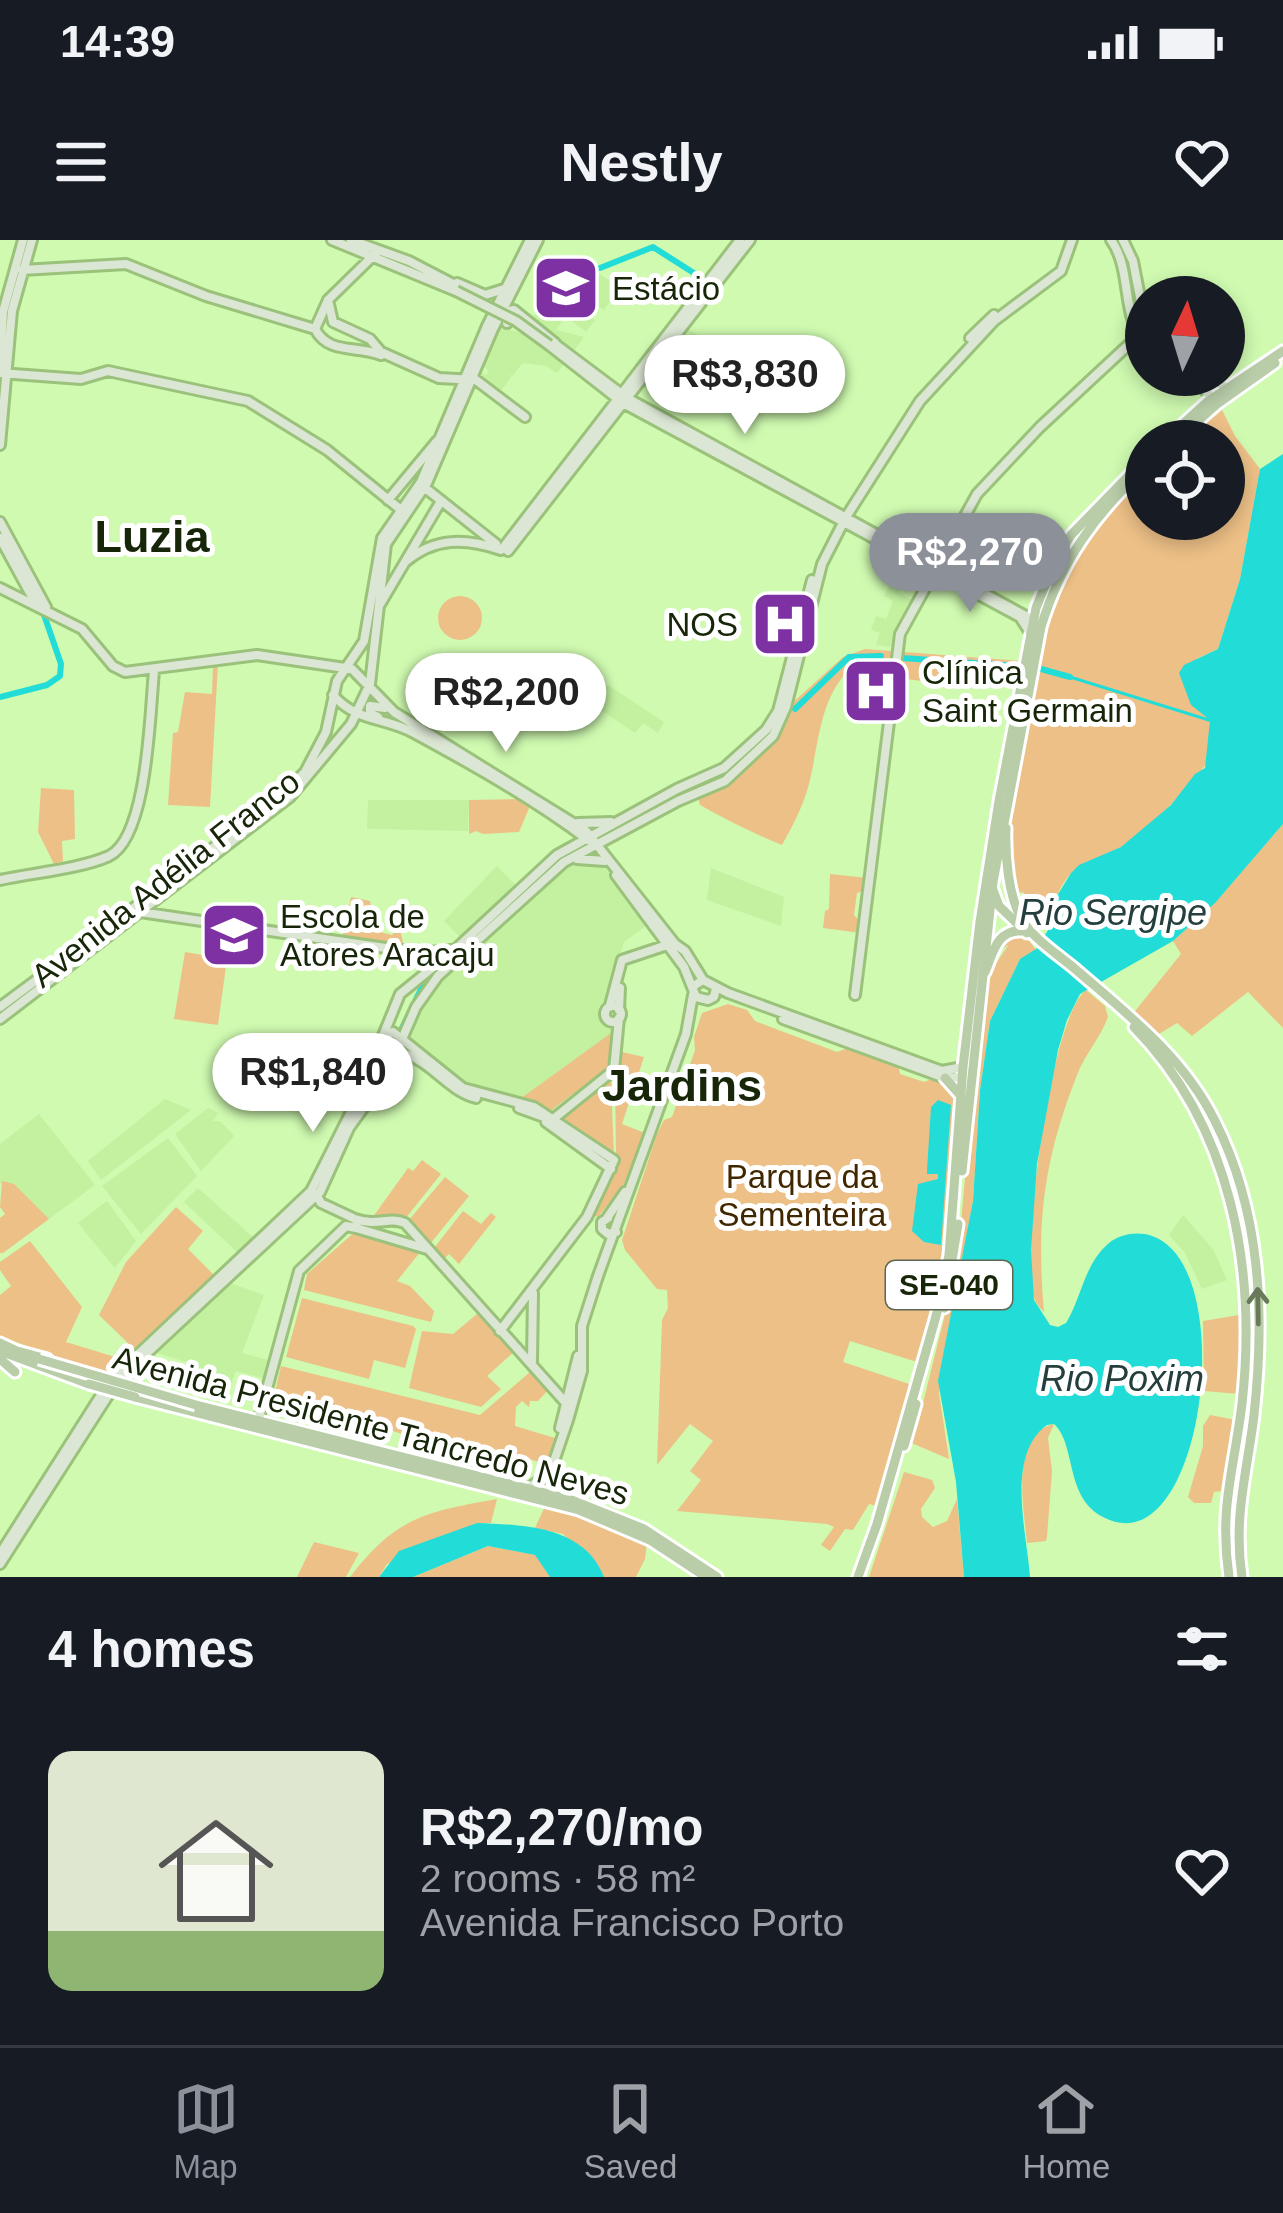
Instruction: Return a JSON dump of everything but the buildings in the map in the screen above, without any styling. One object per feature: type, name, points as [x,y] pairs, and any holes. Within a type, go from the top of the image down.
[{"type":"main road","points":[[1245,375],[1283,354]]},
{"type":"main road","points":[[1245,377],[1283,354]]},
{"type":"main road","points":[[1188,420],[1215,396]]},
{"type":"main road","points":[[1194,420],[1215,396]]},
{"type":"main road","name":"SE-040","points":[[861,1577],[885,1514],[950,1283],[957,1241],[977,946],[1035,614],[1054,563],[1125,482]]},
{"type":"main road","name":"SE-040","points":[[861,1577],[941,1291],[952,1225],[961,1096],[1000,830],[1030,678],[1051,594],[1074,539],[1125,487]]},
{"type":"main road","points":[[1023,612],[1035,614],[1030,678]]},
{"type":"main road","name":"SE-040","points":[[1007,799],[1010,872],[1025,929]]},
{"type":"main road","points":[[988,868],[999,906],[1152,1035],[1209,1109],[1241,1181],[1257,1266],[1258,1358],[1238,1506],[1242,1577]]},
{"type":"main road","points":[[977,946],[987,934],[1025,929]]},
{"type":"main road","points":[[980,983],[1001,937],[1025,929]]},
{"type":"main road","points":[[1100,993],[1169,1070],[1203,1126],[1231,1195],[1243,1256],[1245,1368],[1224,1506],[1229,1577]]},
{"type":"main road","points":[[945,1078],[961,1096]]},
{"type":"main road","points":[[1231,1195],[1243,1198],[1253,1241]]},
{"type":"main road","points":[[0,1351],[15,1372]]},
{"type":"main road","name":"Avenida Presidente Tancredo Neves","points":[[0,1351],[16,1351],[193,1408],[222,1409],[333,1443],[354,1444],[562,1498],[668,1542],[717,1577]]},
{"type":"main road","name":"Avenida Presidente Tancredo Neves","points":[[0,1351],[135,1397],[333,1443],[601,1514],[706,1577]]},
{"type":"main road","points":[[16,1351],[105,1378],[124,1370],[133,1384],[222,1409]]},
{"type":"main road","points":[[193,1408],[225,1424]]},
{"type":"main road","points":[[1240,1416],[1253,1418]]},
{"type":"street","points":[[3,373],[27,240]]},
{"type":"street","points":[[0,445],[3,313],[27,240]]},
{"type":"street","points":[[332,240],[483,295],[510,287]]},
{"type":"street","points":[[351,240],[507,311],[622,398],[1023,612]]},
{"type":"street","points":[[422,485],[464,379],[534,240]]},
{"type":"street","points":[[503,550],[740,240]]},
{"type":"street","points":[[622,398],[750,240]]},
{"type":"street","points":[[0,1554],[104,1393],[311,1191],[400,994],[441,967],[564,862],[746,756],[771,723],[794,663],[816,564],[905,413],[989,319],[1052,274],[1070,240]]},
{"type":"street","points":[[1111,240],[1126,276]]},
{"type":"street","points":[[1124,240],[1135,276]]},
{"type":"street","points":[[369,253],[328,300],[316,324],[322,340],[334,348],[371,347]]},
{"type":"street","points":[[22,270],[126,264],[206,296],[316,324],[329,316]]},
{"type":"street","points":[[440,280],[484,312],[490,328]]},
{"type":"street","points":[[510,287],[521,316]]},
{"type":"street","points":[[484,312],[493,306],[494,295]]},
{"type":"street","points":[[328,300],[329,316],[336,325],[453,389],[453,408]]},
{"type":"street","points":[[507,323],[503,318],[507,310],[514,310],[553,346]]},
{"type":"street","points":[[3,373],[87,378],[108,371],[248,401],[327,450],[403,512],[422,485],[490,328],[507,323],[520,326],[553,346]]},
{"type":"street","points":[[852,995],[900,634],[981,492],[1043,424],[1125,348]]},
{"type":"street","points":[[439,380],[464,379],[525,418]]},
{"type":"street","points":[[388,500],[441,435]]},
{"type":"street","points":[[409,474],[503,550]]},
{"type":"street","points":[[376,612],[440,501]]},
{"type":"street","name":"Avenida Adélia Franco","points":[[0,1018],[290,797],[328,753],[356,716],[370,684],[386,544],[403,512]]},
{"type":"street","name":"Avenida Adélia Franco","points":[[0,1007],[141,912],[305,772],[323,739],[333,693],[367,634],[379,545],[403,512]]},
{"type":"street","points":[[0,522],[41,606]]},
{"type":"street","points":[[0,538],[41,606]]},
{"type":"street","points":[[395,572],[413,556],[447,541],[503,550]]},
{"type":"street","points":[[937,568],[1020,617],[1031,634]]},
{"type":"street","points":[[0,588],[93,638],[118,669],[154,671],[257,655],[344,671],[370,684],[390,716],[589,836]]},
{"type":"street","points":[[0,880],[104,858],[121,845],[138,804],[154,671]]},
{"type":"street","points":[[333,693],[356,716],[390,716],[575,823],[669,944],[696,997],[738,1002],[916,1065],[965,1072]]},
{"type":"street","points":[[323,739],[330,729],[338,732],[328,753]]},
{"type":"street","points":[[184,1315],[313,1200],[349,1128],[398,1054],[422,997],[458,947],[564,850],[663,803]]},
{"type":"street","points":[[575,823],[618,821]]},
{"type":"street","points":[[563,823],[568,834],[564,850]]},
{"type":"street","points":[[607,860],[617,834]]},
{"type":"street","points":[[564,862],[607,860]]},
{"type":"street","points":[[141,912],[420,957],[458,947]]},
{"type":"street","points":[[141,912],[420,957],[441,967]]},
{"type":"street","points":[[549,1119],[614,1070],[622,960],[669,944]]},
{"type":"street","points":[[615,1014],[622,963],[669,944],[685,951],[703,980],[716,988],[945,1078],[965,1072]]},
{"type":"street","points":[[598,1276],[691,1018],[692,989],[703,980]]},
{"type":"street","points":[[691,1018],[711,1000],[716,988]]},
{"type":"street","points":[[383,1036],[394,1032],[463,1088],[535,1111],[612,1164],[587,1217],[500,1331]]},
{"type":"street","points":[[380,1046],[387,1054],[411,1056],[464,1094],[535,1111]]},
{"type":"street","points":[[370,1069],[380,1070],[385,1078]]},
{"type":"street","points":[[562,1498],[553,1488],[550,1473],[577,1374],[583,1321],[608,1242],[602,1224],[635,1175]]},
{"type":"street","points":[[313,1200],[352,1224],[381,1228],[428,1250]]},
{"type":"street","points":[[608,1218],[617,1228]]},
{"type":"street","points":[[381,1228],[397,1220],[412,1230],[565,1402]]},
{"type":"street","points":[[262,1419],[304,1272],[352,1224]]},
{"type":"street","points":[[603,1231],[617,1228]]},
{"type":"street","points":[[407,1244],[412,1230]]},
{"type":"street","points":[[532,1362],[533,1291]]},
{"type":"street","points":[[591,1300],[605,1296]]},
{"type":"street","points":[[519,1307],[532,1310]]},
{"type":"street","points":[[524,1354],[532,1346]]},
{"type":"street","points":[[565,1419],[568,1386],[577,1374]]},
{"type":"street","points":[[554,1387],[568,1386]]},
{"type":"street","points":[[0,1564],[104,1393]]},
{"type":"street","points":[[527,1488],[550,1473]]},
{"type":"shaded area","points":[[583,262],[620,288],[604,310],[587,299],[580,309],[595,320],[586,332],[566,316],[556,330],[584,337],[572,353],[530,320]]},
{"type":"shaded area","points":[[503,327],[529,336],[565,362],[557,373],[546,366],[523,363],[512,376],[508,374],[511,377],[499,394],[476,376],[478,370],[486,375],[489,371],[481,365],[495,331]]},
{"type":"shaded area","points":[[686,328],[708,340],[665,400],[642,386]]},
{"type":"shaded area","points":[[904,557],[928,570],[922,584],[908,576],[899,592],[913,601],[891,647],[876,645],[880,633],[871,630],[876,616],[886,619],[893,601],[884,596]]},
{"type":"shaded area","points":[[597,678],[605,683],[600,695],[608,685],[664,722],[658,733],[643,723],[635,733],[577,694],[584,683],[590,687]]},
{"type":"shaded area","points":[[368,800],[469,800],[468,831],[367,829]]},
{"type":"shaded area","points":[[569,861],[604,863],[650,923],[624,942],[621,952],[641,951],[618,959],[614,989],[598,1008],[613,1033],[611,1067],[550,1113],[533,1103],[468,1088],[411,1045],[409,1032],[437,982]]},
{"type":"shaded area","points":[[497,866],[518,887],[461,938],[444,921]]},
{"type":"shaded area","points":[[711,868],[784,897],[781,926],[707,900]]},
{"type":"shaded area","points":[[165,1099],[191,1110],[101,1180],[88,1161]]},
{"type":"shaded area","points":[[208,1108],[218,1113],[213,1121],[220,1121],[234,1136],[201,1171],[175,1134]]},
{"type":"shaded area","points":[[39,1114],[95,1185],[49,1219],[0,1183],[0,1144]]},
{"type":"shaded area","points":[[168,1138],[197,1176],[141,1234],[102,1186]]},
{"type":"shaded area","points":[[198,1188],[254,1238],[238,1253],[184,1202]]},
{"type":"shaded area","points":[[107,1201],[136,1241],[115,1268],[78,1223]]},
{"type":"shaded area","points":[[1183,1215],[1213,1249],[1227,1280],[1202,1289],[1185,1253],[1169,1235]]},
{"type":"shaded area","points":[[227,1282],[264,1295],[242,1353],[272,1361],[267,1379],[236,1371],[230,1386],[194,1382],[196,1365],[154,1352]]},
{"type":"green space","points":[[1220,406],[1227,420],[1204,420]]},
{"type":"green space","points":[[1245,449],[1260,469],[1240,579],[1218,649],[1196,659],[1210,722],[1208,759],[1148,827],[1069,875],[1055,900],[1050,927],[1023,892],[1016,894],[1008,840],[1015,759],[1041,636],[1071,570],[1069,563],[1088,532],[1125,492],[1125,540],[1245,540]]},
{"type":"green space","points":[[460,596],[476,602],[482,618],[476,634],[460,640],[444,634],[438,618],[444,602]]},
{"type":"green space","points":[[865,649],[1022,661],[1020,671],[973,669],[970,687],[898,678],[899,661],[891,661],[888,676],[848,671],[830,698],[807,791],[782,845],[700,805],[698,797],[720,789],[778,735],[789,706],[843,657]]},
{"type":"green space","points":[[218,664],[210,807],[168,805],[173,733],[178,732],[185,692],[212,694],[213,665]]},
{"type":"green space","points":[[41,788],[74,790],[75,839],[62,841],[63,861],[54,864],[38,832]]},
{"type":"green space","points":[[520,799],[530,806],[519,832],[469,834],[469,800]]},
{"type":"green space","points":[[1283,824],[1283,1028],[1248,992],[1192,1036],[1177,1023],[1159,1034],[1131,1016],[1181,954],[1173,941],[1215,902]]},
{"type":"green space","points":[[830,874],[868,878],[866,890],[857,893],[854,915],[862,924],[861,933],[823,928]]},
{"type":"green space","points":[[351,897],[370,901],[376,931],[392,935],[399,925],[404,947],[342,939]]},
{"type":"green space","points":[[1024,934],[1036,950],[1020,959],[990,1021],[980,1090],[973,1201],[939,1393],[949,1459],[909,1442],[957,1266],[980,1015],[989,974],[1009,944],[999,952],[1002,937]]},
{"type":"green space","points":[[185,952],[227,959],[218,1025],[174,1019]]},
{"type":"green space","points":[[1086,990],[1105,1006],[1108,1017],[1077,1075],[1050,1163],[1042,1220],[1044,1312],[1035,1299],[1031,1272],[1035,1187],[1061,1043],[1073,1009]]},
{"type":"green space","name":"Parque da Sementeira","points":[[728,1004],[747,1010],[755,1021],[837,1052],[848,1048],[898,1065],[900,1074],[924,1082],[934,1078],[950,1087],[957,1103],[939,1282],[917,1362],[850,1341],[843,1362],[912,1385],[877,1506],[869,1504],[853,1530],[845,1529],[830,1551],[821,1545],[834,1527],[827,1524],[677,1511],[701,1480],[690,1471],[713,1441],[690,1424],[657,1465],[667,1290],[657,1289],[622,1240],[657,1134],[664,1120],[672,1117],[702,1013]]},
{"type":"green space","points":[[611,1033],[609,1067],[550,1111],[520,1099]]},
{"type":"green space","points":[[622,1052],[644,1057],[622,1124],[645,1133],[624,1184],[598,1217],[594,1216],[616,1160],[615,1077],[621,1069]]},
{"type":"green space","points":[[611,1081],[614,1157],[557,1118]]},
{"type":"green space","points":[[422,1160],[441,1174],[405,1219],[393,1216],[370,1221],[408,1168],[413,1171]]},
{"type":"green space","points":[[445,1177],[469,1196],[430,1244],[408,1221]]},
{"type":"green space","points":[[2,1181],[14,1184],[49,1219],[0,1253],[0,1218],[5,1214],[0,1207]]},
{"type":"green space","points":[[176,1207],[203,1231],[188,1249],[214,1275],[136,1351],[99,1315],[126,1262]]},
{"type":"green space","points":[[463,1211],[481,1224],[491,1213],[496,1217],[459,1264],[434,1248]]},
{"type":"green space","points":[[358,1229],[421,1251],[397,1281],[410,1286],[434,1311],[431,1322],[304,1290],[307,1274]]},
{"type":"green space","points":[[30,1241],[82,1307],[66,1342],[125,1360],[107,1376],[0,1336],[0,1295],[11,1286],[0,1262]]},
{"type":"green space","points":[[302,1298],[413,1326],[405,1368],[374,1360],[369,1379],[286,1357]]},
{"type":"green space","points":[[477,1314],[514,1352],[487,1376],[501,1389],[481,1407],[409,1388],[422,1331],[453,1334]]},
{"type":"green space","points":[[1239,1315],[1239,1394],[1204,1391],[1203,1321]]},
{"type":"green space","points":[[281,1366],[480,1415],[530,1372],[549,1389],[538,1401],[530,1401],[529,1407],[522,1401],[516,1407],[515,1426],[555,1438],[546,1464],[459,1439],[455,1451],[368,1423],[365,1438],[360,1437],[363,1422],[325,1410],[319,1426],[304,1422],[307,1403],[275,1392]]},
{"type":"green space","points":[[1210,1415],[1236,1420],[1222,1491],[1214,1492],[1211,1503],[1194,1503],[1188,1497],[1203,1446],[1203,1426]]},
{"type":"green space","points":[[1054,1424],[1048,1438],[1052,1471],[1047,1537],[1027,1543],[1022,1493],[1025,1457],[1040,1430]]},
{"type":"green space","points":[[904,1472],[932,1480],[935,1488],[921,1509],[922,1517],[933,1527],[947,1521],[957,1499],[964,1577],[869,1577]]},
{"type":"green space","points":[[497,1499],[491,1523],[477,1523],[387,1564],[379,1577],[350,1577],[382,1541],[414,1520]]},
{"type":"green space","points":[[546,1504],[647,1542],[636,1577],[604,1577],[563,1534],[535,1528]]},
{"type":"green space","points":[[314,1542],[359,1553],[346,1577],[297,1577]]},
{"type":"green space","points":[[488,1546],[536,1555],[550,1577],[413,1577]]},
{"type":"water","name":"Rio Poxim","points":[[1283,454],[1283,824],[1215,903],[1173,941],[1080,994],[1058,1050],[1037,1164],[1031,1250],[1034,1300],[1050,1325],[1066,1323],[1094,1261],[1113,1240],[1135,1234],[1152,1236],[1180,1259],[1196,1299],[1202,1351],[1199,1406],[1186,1458],[1166,1498],[1139,1521],[1105,1518],[1083,1498],[1061,1433],[1054,1424],[1047,1425],[1034,1438],[1022,1475],[1030,1577],[964,1577],[956,1482],[938,1381],[973,1201],[990,1021],[1020,959],[1036,949],[1050,927],[1052,904],[1071,873],[1121,847],[1171,805],[1205,768],[1210,720],[1191,705],[1179,673],[1184,665],[1218,649],[1240,579],[1260,469]]},
{"type":"water","points":[[938,1100],[951,1105],[941,1245],[924,1242],[912,1231],[918,1184],[938,1179],[938,1174],[927,1174],[927,1170],[931,1107]]},
{"type":"water","points":[[477,1523],[533,1528],[568,1538],[595,1560],[604,1577],[550,1577],[535,1555],[488,1546],[413,1577],[379,1577],[399,1551]]},
{"type":"waterway","points":[[15,282],[28,240]]},
{"type":"waterway","points":[[1117,240],[1130,276]]},
{"type":"waterway","points":[[600,268],[653,247],[711,284]]},
{"type":"waterway","points":[[0,402],[2,372]]},
{"type":"waterway","points":[[0,697],[47,685],[60,676],[61,664],[42,609]]},
{"type":"waterway","points":[[795,709],[849,657],[881,656]]},
{"type":"waterway","points":[[902,658],[1018,666]]},
{"type":"waterway","points":[[1041,669],[1070,677]]},
{"type":"waterway","points":[[1070,677],[1212,721]]},
{"type":"waterway","points":[[611,829],[717,779],[743,760]]},
{"type":"waterway","points":[[503,910],[586,843]]},
{"type":"waterway","points":[[401,1030],[423,985],[463,948]]},
{"type":"waterway","points":[[350,1119],[381,1077]]},
{"type":"place","name":"Estácio","points":[[566,288]]},
{"type":"place","name":"NOS","points":[[785,624]]},
{"type":"place","name":"Clínica Saint Germain","points":[[876,691]]},
{"type":"place","name":"Escola de Atores Aracaju","points":[[234,935]]},
{"type":"district","name":"Luzia","points":[[152,536]]},
{"type":"district","name":"Jardins","points":[[682,1085]]},
{"type":"water label","name":"Rio Sergipe","points":[[1113,912]]}]
